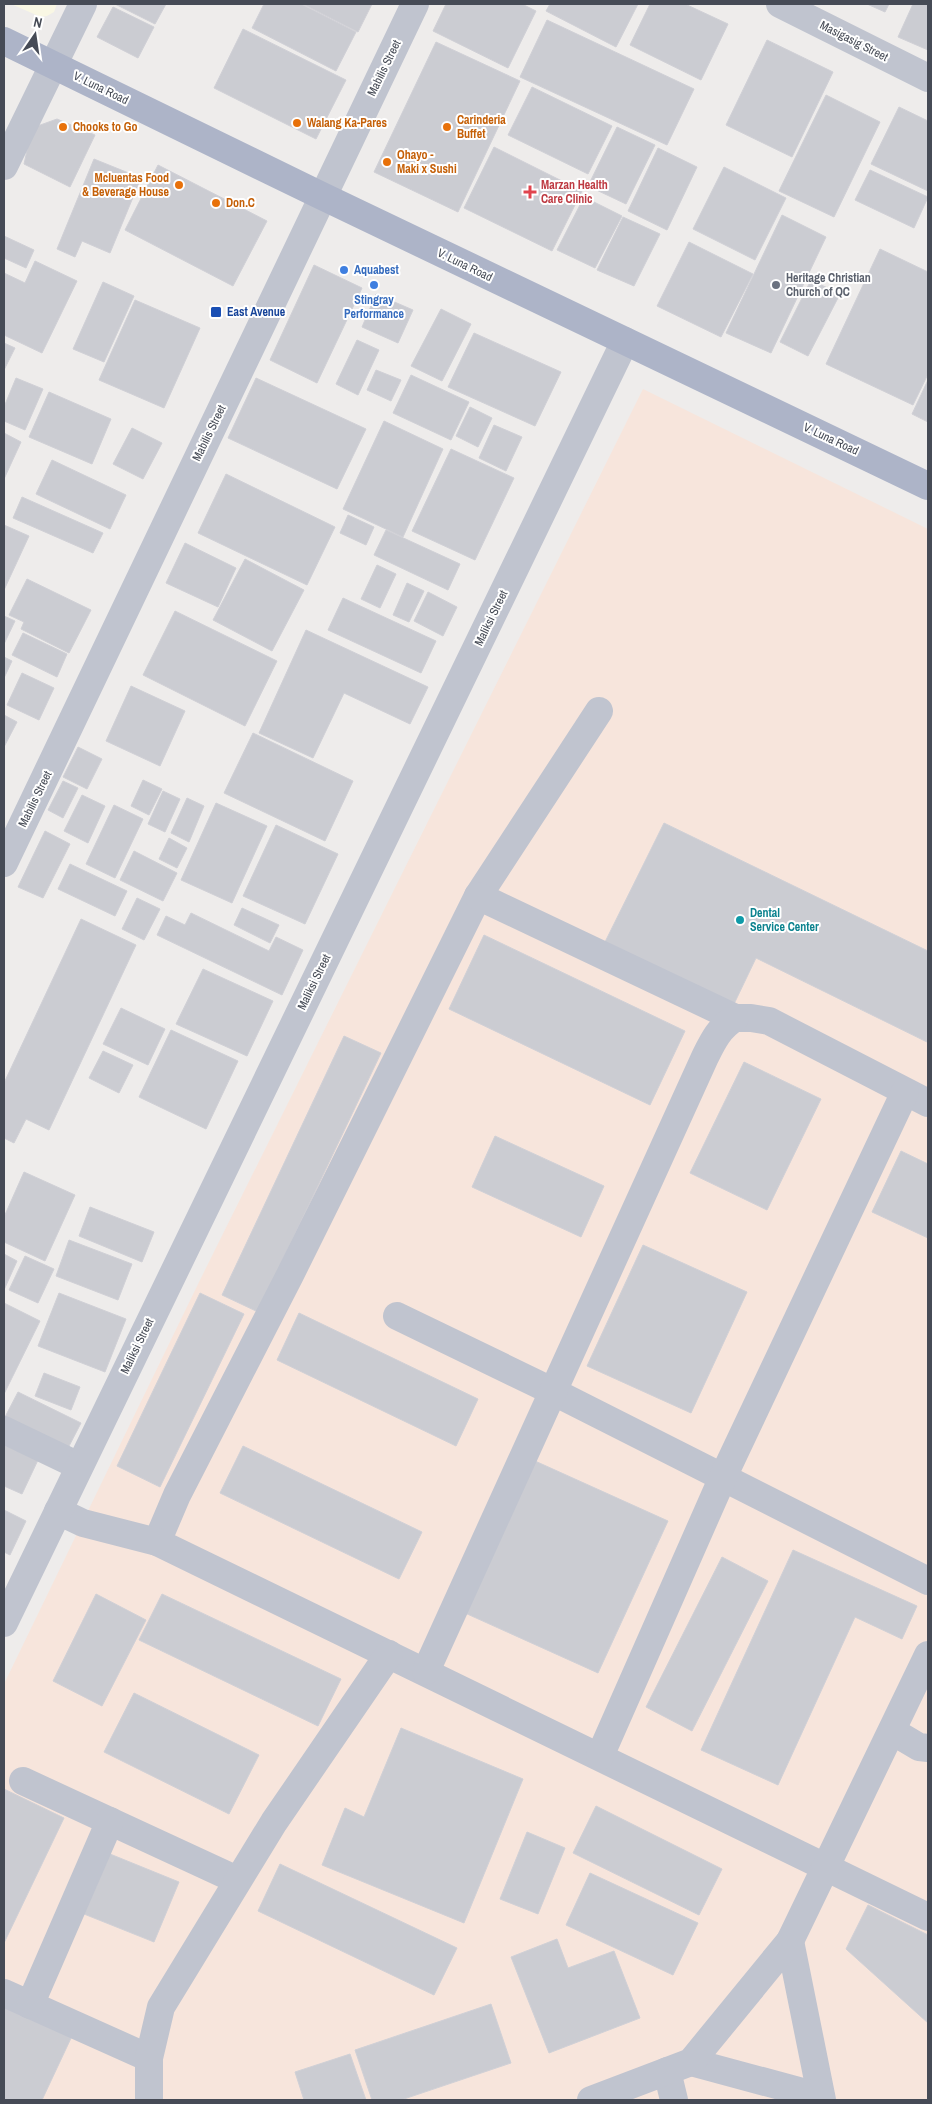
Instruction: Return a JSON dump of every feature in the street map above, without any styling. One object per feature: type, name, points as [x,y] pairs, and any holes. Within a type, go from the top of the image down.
[{"type":"main road","name":"V. Luna Road","points":[[4,41],[322,196],[928,486]]},
{"type":"street","points":[[4,166],[83,4]]},
{"type":"street","name":"Mabilis Street","points":[[4,863],[415,4]]},
{"type":"street","name":"Masigasig Street","points":[[780,4],[928,78]]},
{"type":"street","name":"Maliksi Street","points":[[4,1623],[625,341]]},
{"type":"street","points":[[157,1542],[177,1495],[290,1275],[478,896],[599,711]]},
{"type":"street","points":[[478,896],[735,1018],[769,1021],[917,1097],[723,1477],[600,1756]]},
{"type":"street","points":[[426,1671],[552,1391],[716,1037],[725,1025],[735,1018]]},
{"type":"street","points":[[397,1316],[552,1391],[928,1581]]},
{"type":"street","points":[[4,1430],[79,1466]]},
{"type":"street","points":[[58,1511],[83,1523],[157,1542],[426,1671],[928,1917]]},
{"type":"street","points":[[149,2100],[148,2058],[161,2007],[274,1822],[389,1654]]},
{"type":"street","points":[[591,2100],[679,2067],[790,1941],[928,1655]]},
{"type":"street","points":[[892,1731],[919,1747],[928,1748]]},
{"type":"street","points":[[23,1781],[237,1880]]},
{"type":"street","points":[[30,2004],[110,1821]]},
{"type":"street","points":[[679,2067],[822,2099],[790,1941]]},
{"type":"street","points":[[4,1992],[148,2058]]},
{"type":"street","points":[[674,2100],[679,2067]]},
{"type":"shaded area","points":[[11,4],[57,4],[54,12],[41,17]]},
{"type":"shaded area","points":[[643,389],[928,529],[928,2100],[4,2100],[4,1684],[200,1280]]},
{"type":"building","points":[[115,4],[166,4],[155,24]]},
{"type":"building","points":[[264,4],[301,4],[356,32],[336,71],[252,28]]},
{"type":"building","points":[[303,4],[372,4],[358,32]]},
{"type":"building","points":[[446,4],[522,4],[536,11],[508,68],[433,31]]},
{"type":"building","points":[[550,4],[638,4],[616,47],[546,11]]},
{"type":"building","points":[[650,4],[685,4],[728,24],[701,80],[630,45]]},
{"type":"building","points":[[867,4],[889,4],[885,12]]},
{"type":"building","points":[[913,4],[928,4],[928,50],[898,37]]},
{"type":"building","points":[[113,7],[154,27],[138,58],[97,37]]},
{"type":"building","points":[[547,20],[694,89],[667,145],[520,77]]},
{"type":"building","points":[[243,29],[346,80],[316,139],[214,88]]},
{"type":"building","points":[[767,40],[833,72],[792,157],[726,125]]},
{"type":"building","name":"Carinderia Buffet","points":[[436,42],[520,81],[458,212],[374,172]]},
{"type":"building","points":[[532,87],[612,126],[588,174],[508,135]]},
{"type":"building","points":[[826,95],[880,122],[834,217],[779,191]]},
{"type":"building","points":[[899,107],[928,121],[928,191],[871,164]]},
{"type":"building","points":[[57,119],[95,135],[70,187],[24,164],[32,128]]},
{"type":"building","points":[[617,127],[655,145],[626,204],[588,186]]},
{"type":"building","points":[[494,147],[582,191],[552,251],[464,208]]},
{"type":"building","points":[[658,148],[697,167],[667,230],[628,211]]},
{"type":"building","points":[[94,159],[141,178],[110,253],[82,241],[75,257],[57,249]]},
{"type":"building","points":[[158,165],[267,221],[233,286],[125,230]]},
{"type":"building","points":[[724,167],[786,198],[755,260],[693,229]]},
{"type":"building","points":[[870,170],[928,197],[914,228],[855,200]]},
{"type":"building","points":[[584,197],[622,216],[595,268],[557,250]]},
{"type":"building","name":"Heritage Christian Church of QC","points":[[782,215],[826,237],[771,353],[726,333]]},
{"type":"building","points":[[623,217],[660,234],[634,286],[597,270]]},
{"type":"building","points":[[4,236],[34,250],[26,268],[4,258]]},
{"type":"building","points":[[689,242],[753,274],[721,337],[657,306]]},
{"type":"building","points":[[880,249],[928,272],[928,374],[913,405],[826,364]]},
{"type":"building","points":[[35,261],[77,281],[42,353],[4,335],[4,273],[25,283]]},
{"type":"building","points":[[314,265],[362,288],[317,383],[270,360]]},
{"type":"building","points":[[811,280],[840,294],[808,356],[780,342]]},
{"type":"building","points":[[103,282],[134,296],[104,362],[73,349]]},
{"type":"building","points":[[376,294],[413,310],[398,343],[362,327]]},
{"type":"building","points":[[135,300],[200,328],[164,408],[99,380]]},
{"type":"building","points":[[441,309],[471,324],[442,381],[411,366]]},
{"type":"building","points":[[474,333],[561,372],[535,426],[448,387]]},
{"type":"building","points":[[357,340],[379,350],[358,395],[336,384]]},
{"type":"building","points":[[4,343],[15,348],[4,370]]},
{"type":"building","points":[[376,370],[401,380],[391,401],[367,390]]},
{"type":"building","points":[[411,375],[469,402],[451,440],[393,413]]},
{"type":"building","points":[[16,378],[43,389],[25,430],[4,421],[4,407]]},
{"type":"building","points":[[256,378],[366,429],[337,489],[228,438]]},
{"type":"building","points":[[928,380],[928,422],[912,414]]},
{"type":"building","points":[[49,392],[111,419],[92,464],[29,437]]},
{"type":"building","points":[[470,407],[492,418],[478,447],[456,436]]},
{"type":"building","points":[[384,421],[443,449],[403,537],[343,509]]},
{"type":"building","points":[[494,425],[522,437],[506,471],[479,458]]},
{"type":"building","points":[[132,428],[162,443],[143,479],[113,464]]},
{"type":"building","points":[[4,433],[21,442],[4,479]]},
{"type":"building","points":[[451,449],[514,478],[475,560],[412,531]]},
{"type":"building","points":[[52,460],[126,495],[110,529],[36,494]]},
{"type":"building","points":[[226,474],[335,527],[307,585],[198,533]]},
{"type":"building","points":[[22,497],[103,533],[93,553],[13,518]]},
{"type":"building","points":[[348,515],[374,527],[366,545],[340,533]]},
{"type":"building","points":[[4,525],[29,536],[4,590]]},
{"type":"building","points":[[386,530],[460,564],[448,590],[374,555]]},
{"type":"building","points":[[185,543],[236,568],[218,607],[166,583]]},
{"type":"building","points":[[245,559],[304,590],[272,651],[213,620]]},
{"type":"building","points":[[377,565],[396,574],[380,608],[361,599]]},
{"type":"building","points":[[27,579],[91,610],[69,653],[21,629],[24,622],[9,615]]},
{"type":"building","points":[[407,583],[424,591],[409,622],[393,615]]},
{"type":"building","points":[[428,592],[457,607],[443,636],[414,621]]},
{"type":"building","points":[[343,598],[436,641],[421,673],[328,630]]},
{"type":"building","points":[[175,611],[277,661],[245,726],[143,675]]},
{"type":"building","points":[[4,616],[15,621],[4,644]]},
{"type":"building","points":[[306,630],[428,687],[410,724],[344,693],[313,758],[259,733]]},
{"type":"building","points":[[23,633],[67,654],[57,677],[12,655]]},
{"type":"building","points":[[4,657],[12,661],[4,678]]},
{"type":"building","points":[[22,673],[54,688],[39,720],[7,705]]},
{"type":"building","points":[[131,686],[185,711],[160,766],[106,741]]},
{"type":"building","points":[[4,715],[17,722],[4,747]]},
{"type":"building","points":[[253,733],[353,781],[325,841],[224,793]]},
{"type":"building","points":[[78,747],[102,759],[87,789],[63,777]]},
{"type":"building","points":[[143,780],[162,789],[149,815],[131,806]]},
{"type":"building","points":[[63,781],[78,788],[63,818],[48,810]]},
{"type":"building","points":[[163,791],[180,799],[165,832],[148,824]]},
{"type":"building","points":[[82,795],[105,806],[88,843],[64,831]]},
{"type":"building","points":[[187,798],[204,806],[189,842],[171,833]]},
{"type":"building","points":[[216,803],[267,826],[232,903],[181,880]]},
{"type":"building","points":[[114,805],[143,819],[115,878],[86,864]]},
{"type":"building","name":"Dental Service Center","points":[[664,823],[928,951],[927,1042],[756,958],[734,1004],[605,942]]},
{"type":"building","points":[[276,825],[338,854],[305,924],[243,896]]},
{"type":"building","points":[[45,831],[70,844],[43,898],[18,887]]},
{"type":"building","points":[[169,838],[187,848],[177,868],[159,859]]},
{"type":"building","points":[[134,851],[177,873],[163,901],[120,880]]},
{"type":"building","points":[[70,864],[127,891],[115,916],[58,889]]},
{"type":"building","points":[[137,898],[160,909],[144,940],[122,929]]},
{"type":"building","points":[[242,908],[279,925],[270,943],[234,925]]},
{"type":"building","points":[[191,913],[269,951],[276,937],[303,950],[282,995],[157,935],[166,916],[185,925]]},
{"type":"building","points":[[81,919],[136,945],[49,1130],[26,1119],[14,1143],[4,1138],[4,1083]]},
{"type":"building","points":[[484,935],[685,1031],[650,1105],[449,1009]]},
{"type":"building","points":[[203,969],[273,1001],[247,1056],[176,1024]]},
{"type":"building","points":[[121,1008],[165,1029],[148,1065],[103,1044]]},
{"type":"building","points":[[171,1030],[238,1061],[206,1129],[139,1097]]},
{"type":"building","points":[[344,1036],[381,1053],[258,1312],[222,1295]]},
{"type":"building","points":[[103,1051],[133,1065],[119,1093],[89,1078]]},
{"type":"building","points":[[744,1062],[821,1099],[767,1210],[690,1173]]},
{"type":"building","points":[[495,1136],[604,1186],[581,1237],[472,1187]]},
{"type":"building","points":[[901,1151],[928,1164],[928,1238],[872,1212]]},
{"type":"building","points":[[24,1172],[75,1195],[45,1261],[4,1242],[4,1217]]},
{"type":"building","points":[[90,1207],[154,1232],[142,1262],[79,1236]]},
{"type":"building","points":[[69,1240],[132,1264],[118,1300],[56,1276]]},
{"type":"building","points":[[643,1245],[747,1292],[691,1413],[587,1366]]},
{"type":"building","points":[[4,1254],[17,1261],[4,1290]]},
{"type":"building","points":[[25,1256],[54,1269],[38,1303],[9,1290]]},
{"type":"building","points":[[59,1293],[126,1319],[105,1372],[38,1346]]},
{"type":"building","points":[[200,1293],[244,1314],[160,1487],[117,1466]]},
{"type":"building","points":[[4,1303],[40,1321],[4,1394]]},
{"type":"building","points":[[299,1313],[478,1399],[456,1446],[277,1360]]},
{"type":"building","points":[[44,1373],[80,1387],[71,1410],[35,1396]]},
{"type":"building","points":[[18,1392],[81,1423],[67,1450],[4,1419]]},
{"type":"building","points":[[4,1445],[38,1460],[22,1494],[4,1486]]},
{"type":"building","points":[[243,1446],[422,1532],[399,1579],[220,1493]]},
{"type":"building","points":[[535,1461],[668,1521],[598,1673],[465,1613]]},
{"type":"building","points":[[4,1510],[26,1521],[10,1555],[4,1552]]},
{"type":"building","points":[[793,1550],[917,1606],[902,1639],[855,1617],[778,1785],[701,1750]]},
{"type":"building","points":[[722,1557],[768,1581],[692,1731],[646,1707]]},
{"type":"building","points":[[96,1594],[146,1620],[102,1706],[53,1681]]},
{"type":"building","points":[[162,1594],[341,1679],[318,1726],[139,1640]]},
{"type":"building","points":[[134,1693],[259,1755],[229,1814],[104,1752]]},
{"type":"building","points":[[401,1728],[523,1779],[464,1923],[322,1865],[345,1808],[364,1817]]},
{"type":"building","points":[[4,1789],[64,1818],[4,1943]]},
{"type":"building","points":[[596,1806],[722,1869],[699,1915],[573,1853]]},
{"type":"building","points":[[527,1832],[565,1848],[538,1914],[500,1899]]},
{"type":"building","points":[[110,1854],[179,1882],[154,1942],[84,1914]]},
{"type":"building","points":[[280,1864],[457,1948],[434,1995],[258,1911]]},
{"type":"building","points":[[590,1873],[698,1923],[673,1975],[566,1925]]},
{"type":"building","points":[[868,1905],[928,1935],[928,2023],[846,1949]]},
{"type":"building","points":[[557,1939],[568,1968],[614,1951],[640,2018],[549,2053],[511,1957]]},
{"type":"building","points":[[4,2004],[72,2036],[42,2100],[4,2100]]},
{"type":"building","points":[[491,2004],[511,2063],[401,2100],[372,2100],[355,2050]]},
{"type":"building","points":[[350,2054],[366,2100],[304,2100],[295,2072]]},
{"type":"place","name":"Walang Ka-Pares","points":[[297,123]]},
{"type":"place","name":"Chooks to Go","points":[[63,127]]},
{"type":"place","name":"Carinderia Buffet","points":[[447,127]]},
{"type":"place","name":"Ohayo - Maki x Sushi","points":[[387,162]]},
{"type":"place","name":"Mcluentas Food & Beverage House","points":[[179,185]]},
{"type":"place","name":"Marzan Health Care Clinic","points":[[530,192]]},
{"type":"place","name":"Don.C","points":[[216,203]]},
{"type":"place","name":"Aquabest","points":[[344,270]]},
{"type":"place","name":"Stingray Performance","points":[[374,285]]},
{"type":"place","name":"Heritage Christian Church of QC","points":[[776,285]]},
{"type":"place","name":"East Avenue","points":[[216,312]]},
{"type":"place","name":"Dental Service Center","points":[[740,920]]}]
